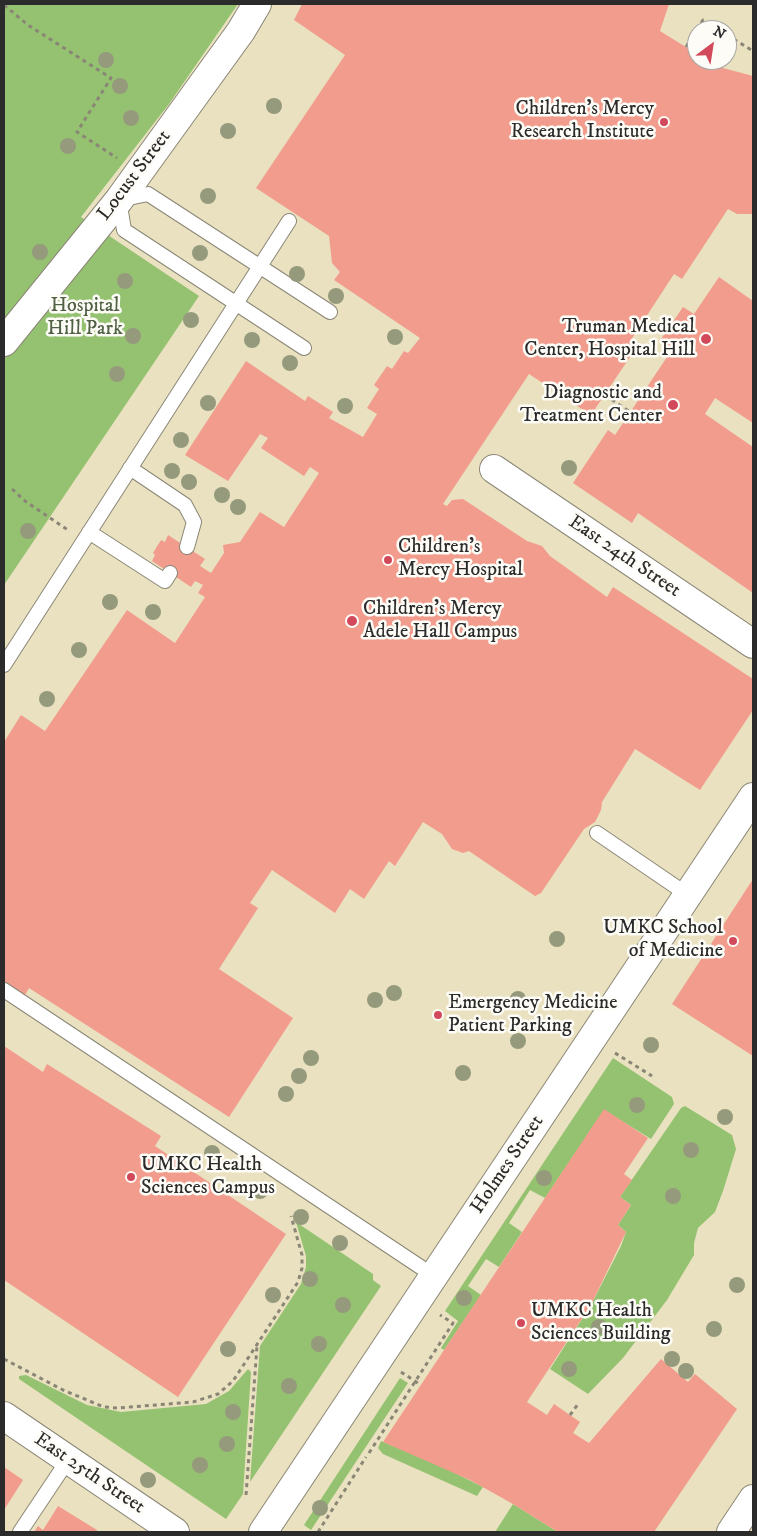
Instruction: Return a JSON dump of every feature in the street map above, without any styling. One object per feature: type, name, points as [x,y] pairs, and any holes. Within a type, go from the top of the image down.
[{"type":"street","name":"Locust Street","points":[[4,342],[118,200],[241,31],[257,4]]},
{"type":"street","name":"East 24th Street","points":[[494,469],[753,644]]},
{"type":"street","name":"Holmes Street","points":[[263,1532],[753,797]]},
{"type":"street","name":"East 25th Street","points":[[4,1416],[175,1532]]},
{"type":"street","points":[[731,1532],[753,1499]]},
{"type":"lane","points":[[304,348],[124,230],[118,200],[148,194],[330,312]]},
{"type":"lane","points":[[4,665],[289,221]]},
{"type":"lane","points":[[130,468],[185,505],[194,522],[187,547]]},
{"type":"lane","points":[[86,536],[165,581],[170,573]]},
{"type":"lane","points":[[597,833],[688,895]]},
{"type":"lane","points":[[4,990],[434,1276]]},
{"type":"lane","points":[[20,1532],[68,1460]]},
{"type":"path","points":[[4,5],[28,25],[111,78],[76,132],[119,160]]},
{"type":"path","points":[[737,41],[753,51]]},
{"type":"path","points":[[605,395],[630,412]]},
{"type":"path","points":[[12,489],[25,501],[86,536]]},
{"type":"path","points":[[621,1056],[652,1076]]},
{"type":"path","points":[[4,1359],[84,1400],[104,1407],[118,1408],[208,1399],[228,1387],[296,1287],[300,1276],[302,1255],[291,1216]]},
{"type":"path","points":[[369,1453],[453,1323],[434,1310]]},
{"type":"path","points":[[246,1495],[257,1345]]},
{"type":"path","points":[[403,1374],[421,1385]]},
{"type":"path","points":[[570,1415],[578,1404]]},
{"type":"path","points":[[318,1532],[366,1458]]},
{"type":"green space","name":"Hospital Hill Park","points":[[4,4],[238,4],[169,104],[81,217],[199,296],[4,585]]},
{"type":"green space","points":[[613,1058],[672,1097],[674,1104],[651,1139],[604,1110],[545,1198],[530,1190],[509,1223],[522,1232],[499,1267],[486,1259],[468,1286],[481,1295],[444,1350],[441,1348],[458,1321],[445,1311]]},
{"type":"green space","points":[[685,1106],[732,1135],[736,1149],[723,1191],[715,1212],[698,1228],[694,1243],[694,1255],[667,1300],[623,1358],[588,1394],[550,1369],[591,1305],[621,1246],[626,1232],[618,1225],[631,1205],[620,1197],[681,1108]]},
{"type":"green space","points":[[296,1222],[373,1274],[373,1280],[381,1286],[250,1482],[260,1346],[301,1284],[306,1267],[306,1256]]},
{"type":"green space","points":[[248,1369],[251,1372],[243,1494],[226,1519],[19,1379],[19,1376],[26,1375],[87,1405],[121,1412],[206,1404],[229,1391]]},
{"type":"green space","points":[[400,1378],[408,1383],[311,1530],[304,1525]]},
{"type":"green space","points":[[381,1441],[437,1464],[483,1487],[477,1496],[383,1454],[378,1448]]},
{"type":"green space","points":[[513,1504],[545,1524],[558,1532],[495,1532]]},
{"type":"building","name":"Children's Mercy Adele Hall Campus","points":[[302,4],[669,4],[660,31],[687,48],[687,70],[730,70],[753,76],[753,214],[737,214],[728,209],[682,279],[674,274],[629,343],[636,348],[591,415],[529,374],[443,504],[447,506],[452,500],[463,499],[527,541],[542,546],[550,556],[607,597],[613,587],[753,679],[753,710],[700,790],[635,749],[602,802],[601,810],[595,822],[584,829],[541,893],[535,896],[469,851],[463,853],[452,849],[442,834],[423,822],[395,866],[389,861],[364,899],[350,889],[335,913],[272,870],[250,903],[258,908],[219,969],[293,1018],[229,1117],[29,988],[25,995],[4,981],[4,742],[21,715],[45,731],[127,610],[175,643],[205,597],[198,593],[203,585],[195,581],[191,587],[152,561],[155,555],[153,553],[161,540],[165,542],[168,535],[205,559],[200,566],[211,573],[224,553],[223,545],[240,542],[260,512],[284,527],[319,473],[310,467],[304,476],[261,448],[268,438],[260,434],[228,481],[185,455],[246,361],[305,401],[308,396],[333,412],[329,418],[363,437],[377,414],[367,408],[379,389],[374,385],[387,366],[392,369],[404,351],[408,353],[420,338],[334,280],[340,272],[332,263],[329,236],[256,188],[345,55],[294,20]]},
{"type":"building","name":"Truman Medical Center, Hospital Hill","points":[[719,277],[753,301],[753,423],[715,398],[705,414],[753,447],[753,593],[638,513],[632,523],[573,483],[608,430],[615,435],[671,351],[659,342],[683,307],[694,314]]},
{"type":"building","name":"UMKC School of Medicine","points":[[753,879],[753,1056],[672,1004]]},
{"type":"building","points":[[4,1046],[43,1072],[47,1064],[161,1136],[155,1146],[286,1234],[178,1397],[4,1280]]},
{"type":"building","name":"UMKC Health Sciences Building","points":[[604,1109],[648,1138],[624,1174],[632,1180],[620,1197],[631,1205],[618,1225],[626,1232],[591,1305],[527,1402],[547,1415],[554,1404],[580,1422],[573,1433],[589,1443],[661,1359],[688,1382],[695,1374],[737,1409],[654,1532],[558,1532],[470,1480],[383,1442]]},
{"type":"building","points":[[4,1467],[23,1480],[4,1510]]},
{"type":"building","points":[[58,1506],[97,1530],[96,1532],[34,1532],[38,1526],[43,1530]]},
{"type":"place","name":"Children’s Mercy Research Institute","points":[[664,122]]},
{"type":"place","name":"Truman Medical Center, Hospital Hill","points":[[706,339]]},
{"type":"place","name":"Diagnostic and Treatment Center","points":[[673,405]]},
{"type":"place","name":"Children's Mercy Hospital","points":[[388,560]]},
{"type":"place","name":"Children's Mercy Adele Hall Campus","points":[[352,621]]},
{"type":"place","name":"UMKC School of Medicine","points":[[733,941]]},
{"type":"place","name":"Emergency Medicine Patient Parking","points":[[438,1015]]},
{"type":"place","name":"UMKC Health Sciences Campus","points":[[131,1177]]},
{"type":"place","name":"UMKC Health Sciences Building","points":[[521,1323]]}]
